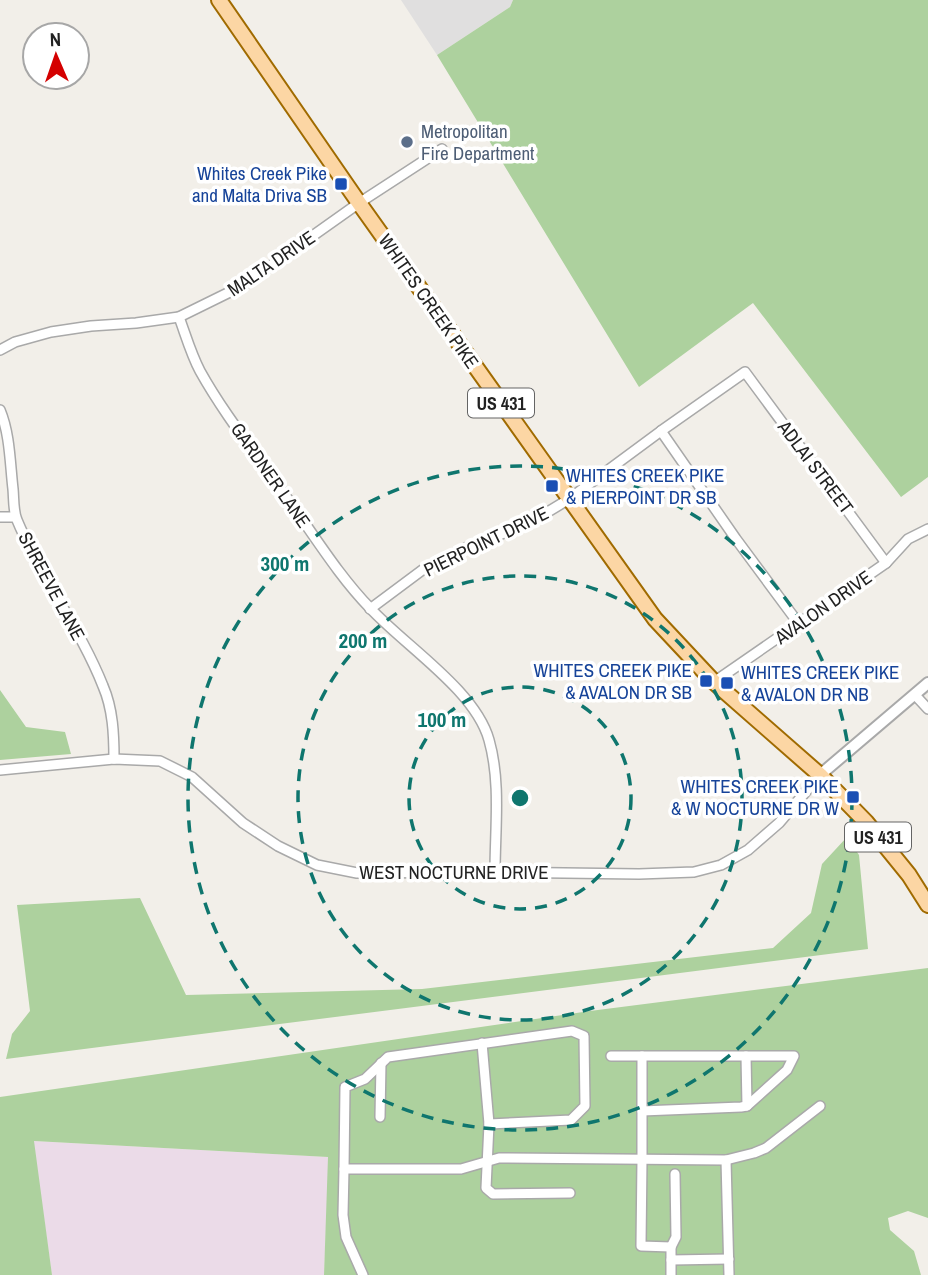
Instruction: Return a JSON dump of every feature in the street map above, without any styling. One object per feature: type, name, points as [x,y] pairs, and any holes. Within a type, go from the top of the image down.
[{"type":"main road","name":"WHITES CREEK PIKE","points":[[219,0],[655,619],[715,682],[820,775],[885,844],[928,905]]},
{"type":"street","name":"MALTA DRIVE","points":[[0,350],[15,342],[51,332],[179,317],[242,286],[359,202],[442,149]]},
{"type":"street","name":"GARDNER LANE","points":[[179,317],[191,353],[201,372],[235,426],[330,559],[370,609],[463,694],[476,713],[489,738],[496,777],[495,872]]},
{"type":"street","name":"PIERPOINT DRIVE","points":[[370,609],[425,568],[472,545],[528,524],[569,499],[745,372]]},
{"type":"street","name":"ADLAI STREET","points":[[745,372],[886,563]]},
{"type":"street","name":"SHREEVE LANE","points":[[0,410],[6,430],[15,517],[104,688],[113,724],[114,759]]},
{"type":"street","points":[[661,431],[799,624]]},
{"type":"street","points":[[0,517],[15,517]]},
{"type":"street","name":"AVALON DRIVE","points":[[715,682],[886,563],[908,539],[928,529]]},
{"type":"street","points":[[820,775],[928,683]]},
{"type":"street","points":[[915,695],[928,709]]},
{"type":"street","name":"WEST NOCTURNE DRIVE","points":[[0,769],[114,759],[160,761],[192,777],[243,823],[278,846],[317,865],[357,873],[694,873],[738,856],[763,839],[820,775]]},
{"type":"street","points":[[363,1275],[346,1237],[343,1215],[345,1087],[365,1079],[388,1056],[572,1031],[584,1036],[585,1106],[578,1114],[571,1120],[489,1124]]},
{"type":"street","points":[[482,1044],[489,1124],[486,1188],[493,1194],[570,1193]]},
{"type":"street","points":[[611,1056],[794,1056],[787,1070],[747,1106],[642,1111]]},
{"type":"street","points":[[642,1056],[641,1246],[671,1247]]},
{"type":"street","points":[[746,1056],[747,1106]]},
{"type":"street","points":[[380,1117],[381,1063]]},
{"type":"street","points":[[344,1169],[461,1169],[499,1158],[726,1160],[766,1148],[820,1106]]},
{"type":"street","points":[[726,1160],[729,1275]]},
{"type":"street","points":[[671,1275],[671,1247],[676,1237],[675,1174]]},
{"type":"street","points":[[671,1260],[729,1259]]},
{"type":"shaded area","points":[[401,0],[513,0],[510,7],[437,55]]},
{"type":"shaded area","points":[[33,1141],[329,1157],[324,1275],[52,1275]]},
{"type":"green space","points":[[513,0],[928,0],[928,477],[901,497],[753,303],[639,387],[437,55],[510,7]]},
{"type":"green space","points":[[0,690],[26,727],[65,732],[71,754],[0,760]]},
{"type":"green space","points":[[847,837],[859,855],[868,949],[6,1059],[12,1034],[30,1011],[17,905],[140,898],[186,995],[422,989],[773,948],[811,913],[822,864]]},
{"type":"green space","points":[[928,968],[928,1218],[908,1211],[888,1218],[890,1230],[914,1251],[921,1275],[324,1275],[328,1157],[34,1141],[52,1275],[0,1275],[0,1097],[590,1011]]},
{"type":"place","name":"Metropolitan Fire Department","points":[[407,142]]},
{"type":"place","name":"Whites Creek Pike and Malta Driva SB","points":[[341,184]]},
{"type":"place","name":"WHITES CREEK PIKE & PIERPOINT DR SB","points":[[552,486]]},
{"type":"place","name":"WHITES CREEK PIKE & AVALON DR SB","points":[[706,681]]},
{"type":"place","name":"WHITES CREEK PIKE & AVALON DR NB","points":[[727,683]]},
{"type":"place","name":"WHITES CREEK PIKE & W NOCTURNE DR W","points":[[853,797]]}]
